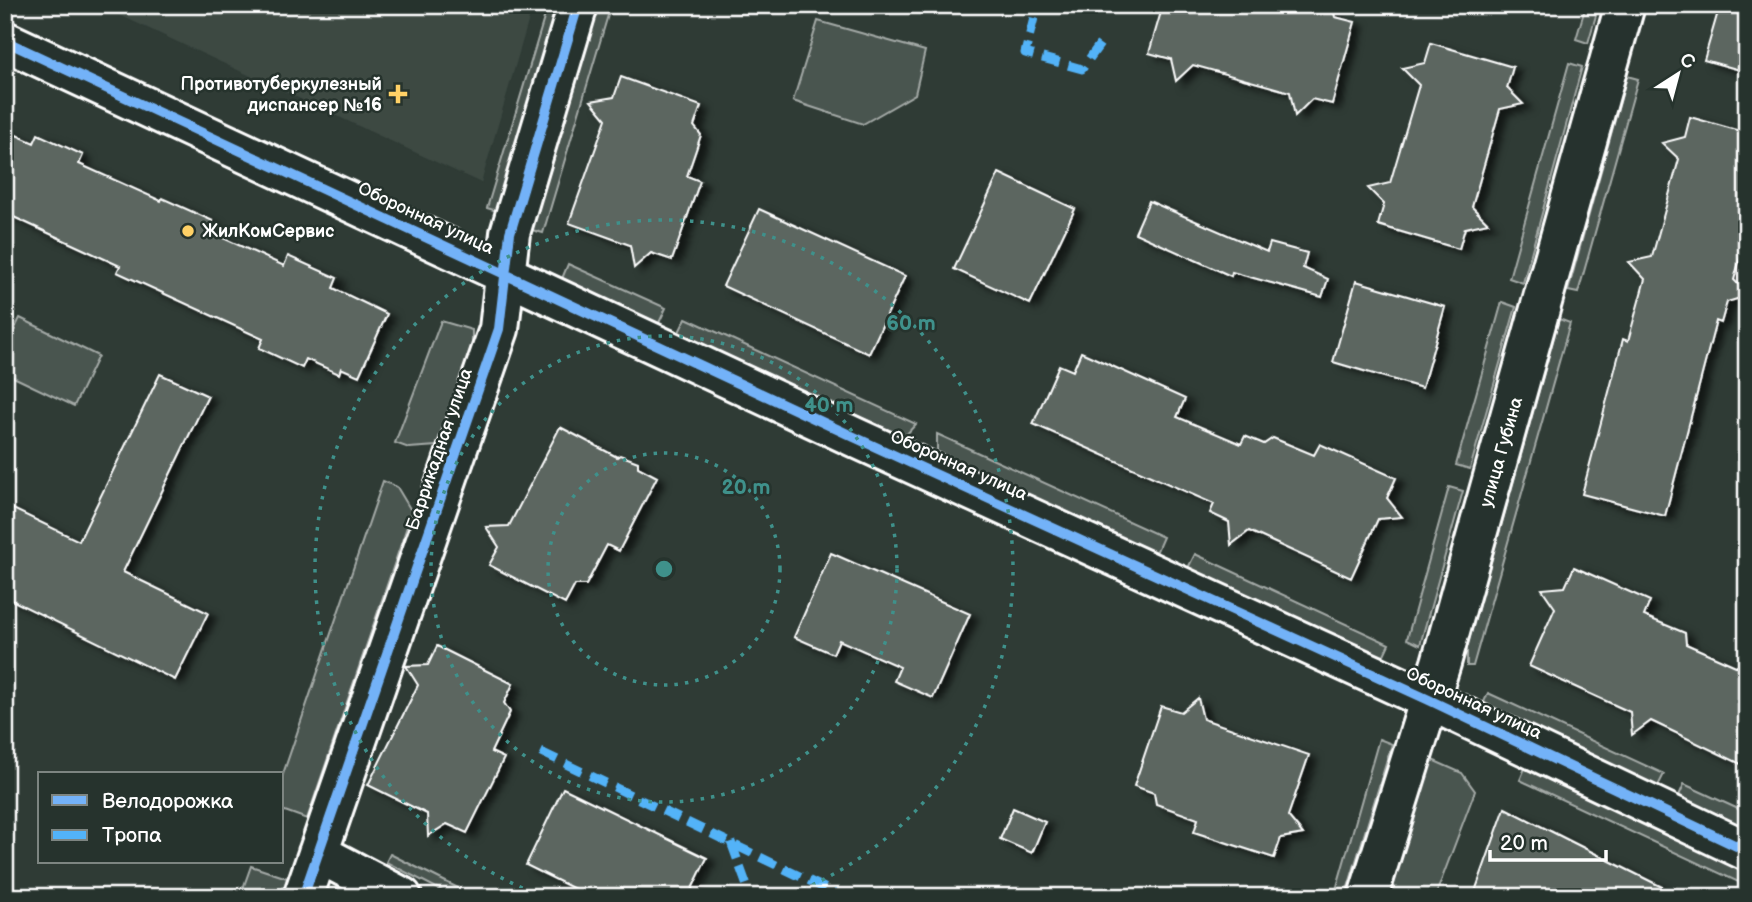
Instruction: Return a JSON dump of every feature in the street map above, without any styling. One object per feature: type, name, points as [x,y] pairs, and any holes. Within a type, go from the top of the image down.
[{"type":"street","name":"Баррикадная улица","points":[[303,897],[499,330],[510,233],[578,5]]},
{"type":"street","name":"улица Губина","points":[[1368,897],[1429,701],[1625,5]]},
{"type":"street","name":"Оборонная улица","points":[[5,41],[1747,851]]},
{"type":"street","points":[[318,853],[402,897]]},
{"type":"shaded area","name":"Противотуберкулезный диспансер №16","points":[[98,5],[533,5],[481,183]]},
{"type":"shaded area","points":[[548,5],[558,5],[497,211],[487,208]]},
{"type":"shaded area","points":[[599,5],[611,5],[543,233],[532,230]]},
{"type":"shaded area","points":[[1586,5],[1599,5],[1588,43],[1576,39]]},
{"type":"shaded area","points":[[818,21],[925,51],[915,94],[863,124],[793,101]]},
{"type":"shaded area","points":[[1569,63],[1582,67],[1523,283],[1509,278]]},
{"type":"shaded area","points":[[1627,76],[1638,79],[1578,293],[1568,291]]},
{"type":"shaded area","points":[[568,264],[666,308],[658,325],[561,281]]},
{"type":"shaded area","points":[[1502,302],[1516,307],[1470,469],[1456,465]]},
{"type":"shaded area","points":[[20,318],[98,356],[74,406],[5,373],[5,348]]},
{"type":"shaded area","points":[[686,318],[916,424],[904,437],[678,334]]},
{"type":"shaded area","points":[[1559,319],[1570,323],[1473,666],[1467,666],[1467,647]]},
{"type":"shaded area","points":[[441,321],[472,330],[472,345],[437,446],[409,448],[395,443]]},
{"type":"shaded area","points":[[937,434],[1163,537],[1156,553],[937,454]]},
{"type":"shaded area","points":[[383,481],[397,487],[412,512],[307,819],[284,811],[284,772]]},
{"type":"shaded area","points":[[1449,487],[1463,491],[1420,645],[1407,639]]},
{"type":"shaded area","points":[[1195,554],[1389,644],[1382,659],[1188,568]]},
{"type":"shaded area","points":[[1488,693],[1664,774],[1657,788],[1507,718],[1483,704]]},
{"type":"shaded area","points":[[1379,739],[1392,744],[1345,897],[1334,897]]},
{"type":"shaded area","points":[[1430,759],[1462,773],[1475,791],[1435,897],[1390,897]]},
{"type":"shaded area","points":[[1525,768],[1747,872],[1747,886],[1520,780]]},
{"type":"shaded area","points":[[1684,784],[1747,813],[1747,829],[1678,798]]},
{"type":"shaded area","points":[[390,854],[476,897],[454,897],[386,862]]},
{"type":"shaded area","points":[[251,866],[287,878],[281,897],[240,897]]},
{"type":"building","points":[[1163,5],[1293,5],[1313,11],[1318,5],[1332,5],[1335,17],[1355,22],[1332,104],[1312,99],[1295,116],[1290,92],[1193,65],[1176,81],[1171,59],[1149,53]]},
{"type":"building","points":[[1720,5],[1747,5],[1747,72],[1704,60]]},
{"type":"building","points":[[1431,43],[1513,67],[1507,88],[1523,104],[1500,109],[1472,207],[1488,223],[1465,228],[1459,249],[1378,225],[1384,204],[1368,188],[1390,183],[1419,85],[1402,68],[1425,63]]},
{"type":"building","points":[[621,77],[701,106],[694,126],[701,135],[687,176],[700,181],[672,260],[651,253],[634,268],[630,245],[569,223],[606,119],[591,101],[614,97]]},
{"type":"building","points":[[1690,117],[1747,133],[1747,232],[1734,280],[1747,296],[1727,302],[1721,323],[1716,321],[1665,516],[1582,494],[1623,339],[1628,341],[1645,279],[1629,262],[1652,257],[1679,159],[1662,143],[1685,137]]},
{"type":"building","points":[[5,130],[34,143],[38,134],[83,155],[79,164],[213,221],[208,231],[284,266],[288,256],[337,278],[333,288],[387,314],[359,376],[341,368],[339,374],[306,359],[302,368],[259,348],[263,339],[117,272],[120,266],[5,213]]},
{"type":"building","points":[[999,173],[1075,209],[1030,304],[954,269]]},
{"type":"building","points":[[1149,201],[1267,252],[1270,243],[1307,253],[1303,268],[1328,279],[1322,297],[1232,272],[1231,276],[1135,233]]},
{"type":"building","points":[[759,209],[905,276],[869,354],[723,286]]},
{"type":"building","points":[[1356,281],[1445,307],[1422,388],[1333,362]]},
{"type":"building","points":[[1081,352],[1185,399],[1177,417],[1241,444],[1245,436],[1264,444],[1273,438],[1314,455],[1320,444],[1396,478],[1387,498],[1402,517],[1378,519],[1351,578],[1249,531],[1231,545],[1229,522],[1210,513],[1214,504],[1033,424],[1059,365],[1073,371]]},
{"type":"building","points":[[160,374],[208,396],[123,572],[208,613],[175,680],[5,597],[5,505],[79,541]]},
{"type":"building","points":[[560,427],[617,457],[620,455],[638,462],[638,467],[657,477],[619,551],[607,545],[586,585],[575,585],[565,604],[489,565],[499,547],[486,527],[509,526]]},
{"type":"building","points":[[831,553],[970,614],[933,698],[894,681],[900,667],[839,640],[833,654],[794,637]]},
{"type":"building","points":[[1574,567],[1650,601],[1644,616],[1685,633],[1686,644],[1747,671],[1747,767],[1651,721],[1632,735],[1630,712],[1529,666],[1555,608],[1542,589],[1565,587]]},
{"type":"building","points":[[437,646],[513,684],[504,703],[510,712],[491,752],[504,758],[467,833],[447,824],[428,836],[427,814],[368,785],[418,685],[406,666],[428,665]]},
{"type":"building","points":[[1198,698],[1203,719],[1309,755],[1288,816],[1303,834],[1281,838],[1274,858],[1194,832],[1198,819],[1156,804],[1154,793],[1134,786],[1161,706],[1181,712]]},
{"type":"building","points":[[563,788],[707,858],[688,897],[591,897],[526,865]]},
{"type":"building","points":[[1013,808],[1045,822],[1032,853],[1000,839]]},
{"type":"building","points":[[1505,808],[1572,842],[1682,897],[1473,897]]},
{"type":"marked path","points":[[1034,18],[1025,53],[1082,69],[1102,41]]},
{"type":"marked path","points":[[541,752],[843,897]]},
{"type":"marked path","points":[[731,842],[751,897]]},
{"type":"cycle path","points":[[303,897],[499,329],[510,233],[578,5]]},
{"type":"cycle path","points":[[5,41],[854,437],[1429,700],[1747,851]]},
{"type":"place","name":"Противотуберкулезный диспансер №16","points":[[398,94]]},
{"type":"place","name":"ЖилКомСервис","points":[[188,231]]}]
